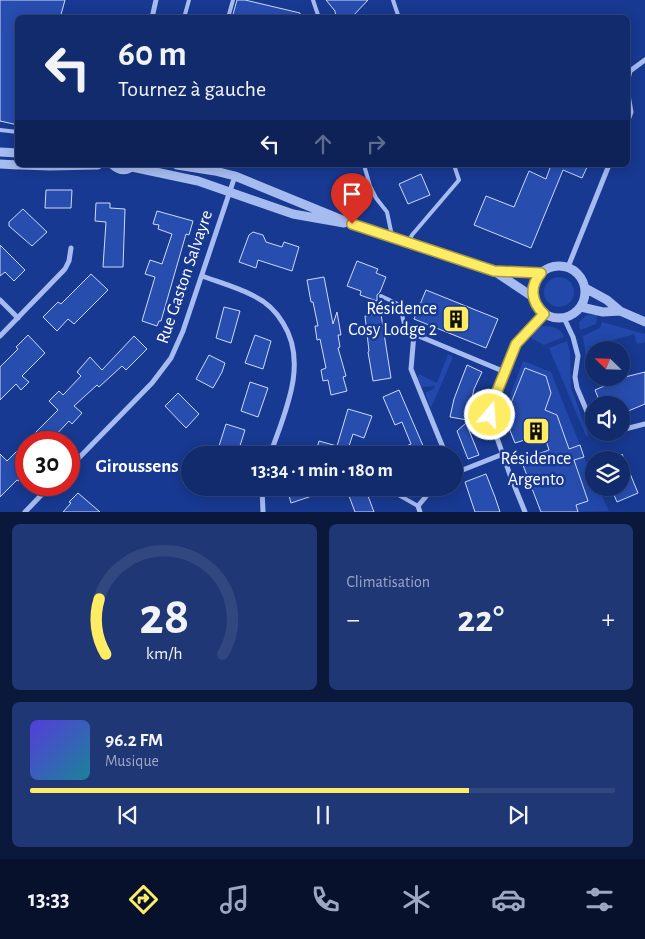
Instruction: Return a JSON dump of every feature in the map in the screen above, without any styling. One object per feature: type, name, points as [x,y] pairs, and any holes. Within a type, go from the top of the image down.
[{"type":"street","points":[[153,15],[156,0]]},
{"type":"street","points":[[630,71],[645,60]]},
{"type":"street","points":[[0,152],[15,153]]},
{"type":"street","points":[[0,164],[15,165]]},
{"type":"street","points":[[117,167],[121,169],[129,167]]},
{"type":"street","points":[[137,167],[198,181],[293,214],[352,224]]},
{"type":"street","points":[[190,167],[235,176],[352,224],[494,271],[541,273]]},
{"type":"street","points":[[568,267],[608,167]]},
{"type":"street","name":"Rue Gaston Salvayre","points":[[80,457],[152,383],[163,370],[178,345],[235,176]]},
{"type":"street","points":[[0,336],[65,269],[69,261],[71,248]]},
{"type":"street","points":[[554,266],[568,267],[579,275],[585,288],[584,302],[576,313],[556,319],[544,314],[535,304],[533,297],[534,283],[541,273],[548,268],[554,266]]},
{"type":"street","points":[[494,271],[533,297]]},
{"type":"street","points":[[202,276],[261,300],[281,319],[289,335],[293,350],[294,377],[292,390],[273,446]]},
{"type":"street","points":[[585,288],[607,300],[620,311],[645,322]]},
{"type":"street","points":[[0,300],[18,318]]},
{"type":"street","points":[[581,308],[603,312],[620,311]]},
{"type":"street","points":[[526,512],[490,415],[516,344],[544,314]]},
{"type":"street","points":[[564,318],[574,337],[578,356],[575,377],[577,388],[585,407]]},
{"type":"street","points":[[442,446],[411,370],[414,334],[505,372]]},
{"type":"street","points":[[630,428],[645,424]]},
{"type":"street","points":[[463,471],[503,454]]},
{"type":"street","points":[[25,512],[40,496]]},
{"type":"street","points":[[262,496],[263,512]]},
{"type":"street","points":[[419,509],[428,496]]},
{"type":"lane","points":[[185,15],[189,0]]},
{"type":"lane","points":[[229,15],[233,0]]},
{"type":"lane","points":[[313,0],[317,15]]},
{"type":"lane","points":[[393,0],[399,15]]},
{"type":"lane","points":[[0,130],[15,132]]},
{"type":"lane","points":[[365,167],[370,186],[376,198],[387,212],[393,238]]},
{"type":"lane","points":[[408,243],[412,235],[460,180],[455,167]]},
{"type":"lane","points":[[381,296],[400,305],[404,324],[414,334]]},
{"type":"lane","points":[[400,496],[419,509]]},
{"type":"shaded area","points":[[559,277],[565,278],[573,286],[573,298],[565,306],[559,307],[553,306],[545,298],[544,292],[545,286],[553,278]]},
{"type":"shaded area","points":[[587,315],[597,315],[596,324],[580,330],[579,322]]},
{"type":"shaded area","points":[[602,322],[645,334],[645,342],[637,344],[634,334],[610,341],[585,341],[585,350],[583,336],[600,328]]},
{"type":"shaded area","points":[[541,326],[558,329],[564,337],[544,345],[531,338],[534,330]]},
{"type":"shaded area","points":[[567,341],[570,352],[571,388],[585,425],[585,434],[549,348]]},
{"type":"shaded area","points":[[448,354],[453,357],[431,408],[425,393],[434,389],[435,386],[422,387],[417,378],[419,374],[437,383]]},
{"type":"shaded area","points":[[523,361],[551,372],[580,445],[569,449],[557,415],[545,410],[551,393],[546,376],[525,368],[505,418],[503,414]]},
{"type":"shaded area","points":[[584,457],[585,459],[585,492],[574,460]]},
{"type":"shaded area","points":[[586,496],[602,496],[609,511],[576,512],[565,509],[588,501]]},
{"type":"building","points":[[0,0],[65,0],[61,15],[15,15],[15,124],[0,121]]},
{"type":"building","points":[[237,0],[245,0],[300,13],[300,15],[233,15]]},
{"type":"building","points":[[326,0],[368,0],[354,15],[336,15],[335,11]]},
{"type":"building","points":[[550,167],[587,167],[582,178],[563,170],[531,248],[474,225],[486,196],[514,207],[529,171],[546,179]]},
{"type":"building","points":[[421,174],[430,195],[408,204],[399,184]]},
{"type":"building","points":[[46,190],[72,190],[71,208],[45,208]]},
{"type":"building","points":[[96,203],[110,203],[110,208],[125,209],[123,267],[103,267],[106,222],[95,221]]},
{"type":"building","points":[[23,209],[47,232],[32,246],[9,226],[9,222]]},
{"type":"building","points":[[157,211],[193,221],[189,235],[186,234],[161,321],[159,321],[157,326],[142,321],[155,277],[145,274],[150,260],[162,264],[172,234],[158,229],[159,225],[153,224]]},
{"type":"building","points":[[253,232],[263,235],[266,242],[282,247],[284,242],[299,247],[292,271],[258,260],[256,268],[239,262],[249,235]]},
{"type":"building","points":[[0,245],[25,270],[14,281],[5,272],[0,276]]},
{"type":"building","points":[[357,261],[378,269],[376,273],[386,277],[377,295],[377,301],[360,295],[361,291],[347,286]]},
{"type":"building","points":[[91,274],[108,290],[74,324],[68,319],[57,331],[43,317],[58,302],[61,304]]},
{"type":"building","points":[[324,277],[333,324],[337,312],[341,335],[338,335],[340,347],[338,348],[346,376],[343,377],[347,391],[331,395],[328,380],[323,381],[321,370],[326,368],[320,339],[317,340],[315,326],[318,326],[307,280]]},
{"type":"building","name":"Résidence Cosy Lodge 2","points":[[426,290],[498,319],[486,348],[414,319]]},
{"type":"building","points":[[224,307],[240,311],[231,343],[216,338]]},
{"type":"building","points":[[381,314],[391,378],[373,381],[365,316]]},
{"type":"building","points":[[28,335],[45,353],[22,376],[29,382],[21,390],[16,384],[0,400],[0,367],[18,349],[16,347]]},
{"type":"building","points":[[255,335],[271,341],[263,369],[245,363]]},
{"type":"building","points":[[134,336],[147,349],[126,370],[122,366],[74,406],[82,413],[72,424],[69,421],[60,431],[37,431],[58,410],[49,401],[59,391],[63,395],[81,376],[77,372],[90,357],[102,370]]},
{"type":"building","points":[[209,355],[225,363],[213,388],[196,379]]},
{"type":"building","points":[[467,365],[482,372],[474,389],[467,420],[450,417],[454,399]]},
{"type":"building","name":"Résidence Argento","points":[[525,368],[546,376],[551,393],[545,410],[557,415],[569,449],[580,445],[584,457],[574,460],[588,501],[576,505],[578,512],[541,512],[521,460],[549,450],[544,434],[515,443],[505,418]]},
{"type":"building","points":[[645,372],[645,404],[630,410],[630,396],[597,396],[595,390],[604,386],[630,386],[630,376]]},
{"type":"building","points":[[250,382],[268,388],[258,417],[241,411]]},
{"type":"building","points":[[399,390],[423,446],[406,446],[411,444],[402,422],[395,425],[383,397]]},
{"type":"building","points":[[178,393],[199,414],[186,428],[165,406]]},
{"type":"building","points":[[348,409],[372,416],[364,438],[353,434],[349,446],[337,446]]},
{"type":"building","points":[[466,423],[479,455],[468,459],[457,431]]},
{"type":"building","points":[[226,424],[245,430],[240,446],[219,446]]},
{"type":"building","points":[[319,441],[337,446],[318,446]]},
{"type":"building","points":[[15,453],[15,482],[0,497],[0,454],[7,461]]},
{"type":"building","points":[[486,474],[500,512],[475,512],[465,482]]},
{"type":"building","points":[[630,474],[638,493],[617,502],[614,496],[630,496]]},
{"type":"building","points":[[80,495],[100,512],[63,512],[71,503],[69,502],[75,496]]},
{"type":"building","points":[[289,496],[312,496],[291,503]]},
{"type":"building","points":[[349,496],[368,496],[374,512],[355,512]]},
{"type":"place","name":"Résidence Cosy Lodge 2","points":[[456,319]]},
{"type":"place","name":"Résidence Argento","points":[[536,431]]},
{"type":"district","name":"Giroussens","points":[[137,466]]},
{"type":"route","points":[[352,224],[494,271],[541,273],[537,277],[532,290],[535,304],[544,314],[516,344],[492,404],[490,415]]}]
